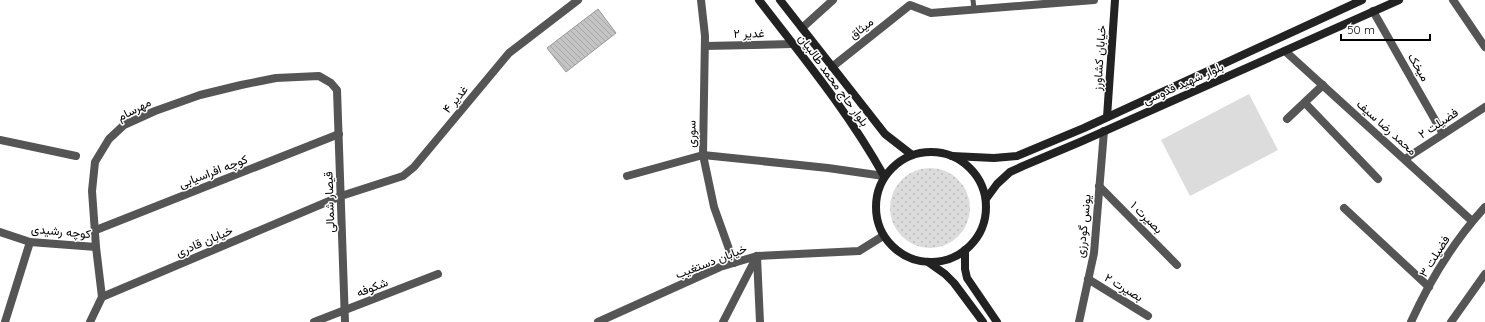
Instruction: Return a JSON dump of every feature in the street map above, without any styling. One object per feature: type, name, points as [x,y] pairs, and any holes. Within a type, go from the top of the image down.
[{"type":"main road","name":"بلوار حاج محمد طالبیان","points":[[759,0],[839,104],[868,147],[884,176]]},
{"type":"main road","name":"بلوار حاج محمد طالبیان","points":[[780,0],[886,134],[912,155]]},
{"type":"main road","name":"خیابان کشاورز","points":[[1107,117],[1115,0]]},
{"type":"main road","name":"بلوار شهید قدوسی","points":[[952,156],[994,158],[1016,156],[1107,117],[1362,0]]},
{"type":"main road","name":"بلوار شهید قدوسی","points":[[986,199],[1010,172],[1399,0]]},
{"type":"main road","points":[[926,152],[939,152],[952,156],[968,166],[980,181],[986,199],[986,215],[981,230],[973,243],[961,253],[947,260],[928,262],[918,261],[905,256],[893,247],[884,236],[877,222],[875,206],[878,191],[884,176],[892,167],[912,155],[926,152]]},
{"type":"main road","points":[[965,250],[964,264],[967,278],[997,322]]},
{"type":"main road","points":[[928,262],[945,274],[954,283],[983,322]]},
{"type":"street","name":"غدیر ۴","points":[[341,196],[403,176],[414,167],[509,53],[578,0]]},
{"type":"street","name":"سوری","points":[[701,0],[705,46],[703,155],[714,207],[734,263]]},
{"type":"street","points":[[802,28],[833,0]]},
{"type":"street","name":"میثاق","points":[[832,67],[910,5],[931,13],[1094,0]]},
{"type":"street","points":[[1453,0],[1485,47]]},
{"type":"street","name":"میخک","points":[[1374,11],[1443,134]]},
{"type":"street","name":"غدیر ۲","points":[[705,46],[793,44]]},
{"type":"street","name":"محمد رضا سیف","points":[[1285,51],[1472,221]]},
{"type":"street","name":"مهرسام","points":[[102,297],[96,247],[96,230],[92,191],[95,162],[109,139],[124,125],[155,111],[200,95],[276,78],[319,76],[331,83]]},
{"type":"street","name":"قیصار شمالی","points":[[331,83],[337,90],[345,322]]},
{"type":"street","points":[[1287,119],[1324,85]]},
{"type":"street","points":[[1305,103],[1378,179]]},
{"type":"street","name":"فضیلت ۲","points":[[1405,159],[1485,107]]},
{"type":"street","name":"یونس گودرزی","points":[[1079,322],[1094,253],[1104,131]]},
{"type":"street","name":"کوچه افراسیابی","points":[[96,230],[339,134]]},
{"type":"street","points":[[0,140],[76,156]]},
{"type":"street","points":[[627,176],[703,155],[828,168],[884,176]]},
{"type":"street","name":"بصیرت ۱","points":[[1099,186],[1177,265]]},
{"type":"street","name":"خیابان قادری","points":[[102,297],[341,196]]},
{"type":"street","name":"فضیلت ۳","points":[[1411,322],[1447,254],[1472,221],[1485,207]]},
{"type":"street","points":[[1344,208],[1429,287]]},
{"type":"street","name":"کوچه رشیدی","points":[[0,232],[30,242],[96,247]]},
{"type":"street","name":"خیابان دستغیب","points":[[598,322],[720,268],[757,256],[859,251],[884,236]]},
{"type":"street","points":[[5,322],[30,242]]},
{"type":"street","points":[[723,322],[757,256]]},
{"type":"street","points":[[757,256],[760,322]]},
{"type":"street","name":"شکوفه","points":[[314,322],[438,274]]},
{"type":"street","points":[[1451,322],[1485,274]]},
{"type":"street","name":"بصیرت ۲","points":[[1088,279],[1148,316]]},
{"type":"street","points":[[90,322],[102,297]]},
{"type":"lane","points":[[973,0],[974,10]]},
{"type":"shaded area","points":[[1249,94],[1278,150],[1190,196],[1161,140]]},
{"type":"shaded area","points":[[930,168],[945,171],[958,180],[967,193],[970,208],[967,223],[958,236],[945,245],[930,248],[915,245],[902,236],[893,223],[890,208],[893,193],[902,180],[915,171]]},
{"type":"building","points":[[598,9],[616,33],[566,72],[547,48]]}]
